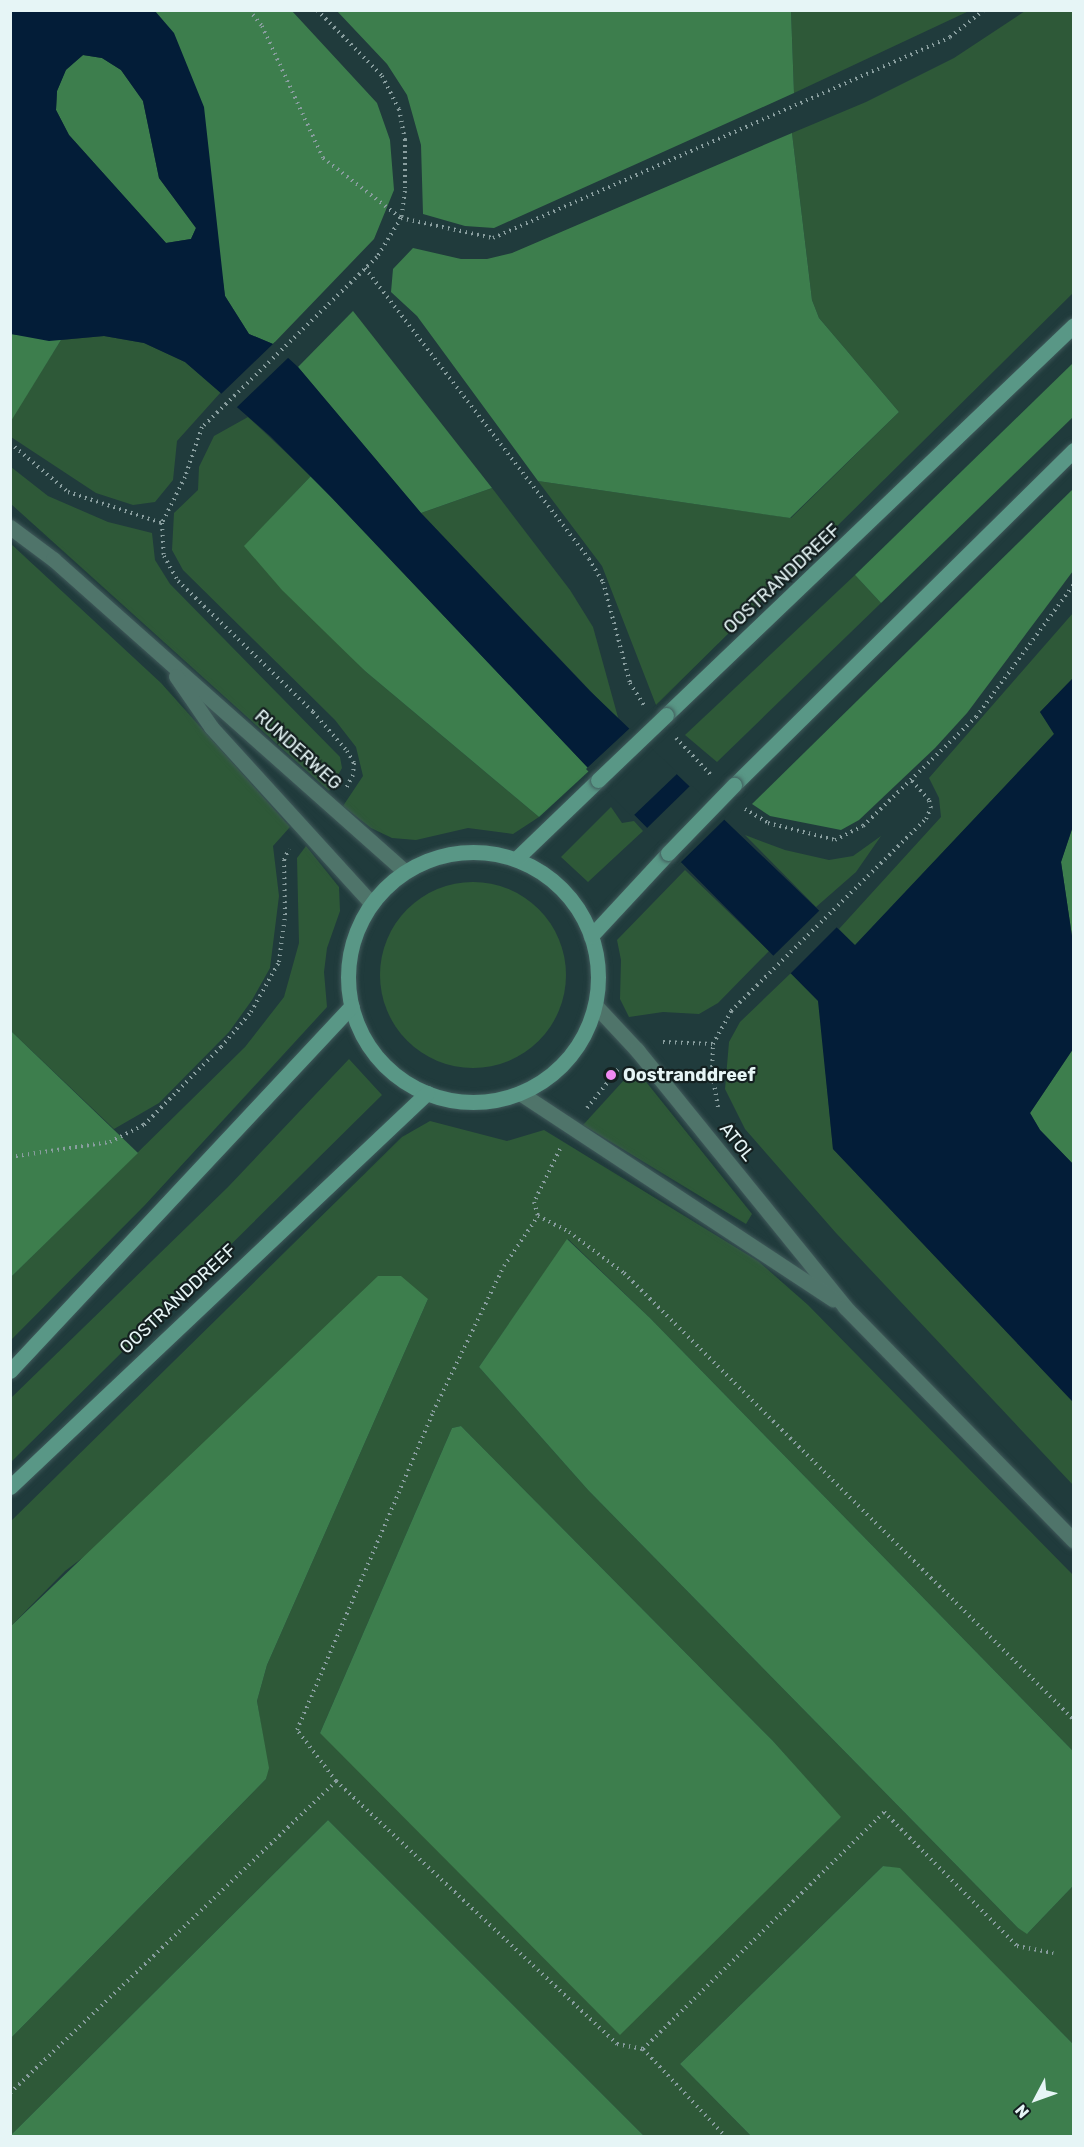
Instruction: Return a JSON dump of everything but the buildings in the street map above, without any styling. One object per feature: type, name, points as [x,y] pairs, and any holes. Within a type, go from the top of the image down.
[{"type":"main road","name":"OOSTRANDDREEF","points":[[516,859],[1074,325]]},
{"type":"main road","points":[[591,936],[734,785],[1074,450]]},
{"type":"main road","points":[[459,852],[488,852],[516,859],[541,872],[562,889],[580,911],[591,936],[598,982],[595,1005],[585,1033],[568,1058],[546,1078],[520,1093],[490,1101],[458,1101],[427,1093],[401,1079],[379,1059],[362,1034],[351,1006],[348,963],[360,922],[371,903],[404,871],[431,859],[459,852]]},
{"type":"main road","points":[[10,1371],[351,1006]]},
{"type":"main road","name":"OOSTRANDDREEF","points":[[10,1487],[427,1093]]},
{"type":"street","name":"RUNDERWEG","points":[[10,527],[164,659],[404,871]]},
{"type":"street","name":"RUNDERWEG","points":[[164,659],[211,727],[371,903]]},
{"type":"street","name":"ATOL","points":[[595,1005],[637,1050],[845,1307],[1074,1541]]},
{"type":"street","name":"ATOL","points":[[520,1093],[845,1307]]},
{"type":"path","points":[[249,10],[262,26],[323,158],[401,218],[480,237],[504,236],[950,37],[984,10]]},
{"type":"path","points":[[317,10],[382,76],[399,109],[405,139],[405,191],[401,218],[387,245],[202,427],[185,477],[162,523],[164,556],[178,581],[313,712],[347,751],[354,763],[353,776],[329,805]]},
{"type":"path","points":[[365,268],[589,559],[603,582],[630,683],[647,709]]},
{"type":"path","points":[[10,443],[68,492],[162,523]]},
{"type":"path","points":[[740,805],[768,823],[835,840],[863,826],[976,717],[1074,584]]},
{"type":"path","points":[[670,733],[717,781]]},
{"type":"path","points":[[721,1118],[714,1094],[713,1044],[731,1011],[926,819],[931,808],[928,800],[911,780]]},
{"type":"path","points":[[10,1156],[110,1142],[144,1125],[221,1047],[251,1012],[279,962],[285,915],[284,860],[305,831]]},
{"type":"path","points":[[559,1151],[534,1202],[538,1216],[569,1232],[624,1273],[1074,1720]]},
{"type":"path","points":[[538,1216],[504,1266],[433,1412],[297,1730],[336,1781],[616,2044],[643,2049],[725,2136]]},
{"type":"path","points":[[10,2093],[336,1781]]},
{"type":"path","points":[[643,2049],[884,1812],[1017,1946],[1053,1953]]},
{"type":"green space","points":[[155,11],[292,11],[377,103],[390,140],[394,190],[374,239],[273,344],[249,334],[225,296],[216,236]]},
{"type":"green space","points":[[337,11],[791,11],[794,93],[494,228],[465,226],[423,214],[421,145],[407,95],[387,64]]},
{"type":"green space","points":[[791,11],[969,11],[794,93]]},
{"type":"green space","points":[[1025,11],[1073,11],[1073,293],[656,705],[602,566],[538,481],[791,518],[899,412],[819,318],[812,300],[792,133],[866,102],[954,58]]},
{"type":"green space","points":[[83,55],[102,58],[121,70],[143,101],[159,178],[196,228],[191,239],[166,243],[69,135],[56,110],[57,91],[66,69]]},
{"type":"green space","points":[[792,133],[812,300],[819,318],[899,412],[790,518],[538,481],[417,316],[391,292],[393,269],[413,248],[461,259],[487,259],[512,253]]},
{"type":"green space","points":[[353,311],[492,488],[421,513],[298,367]]},
{"type":"green space","points":[[11,334],[61,340],[11,421]]},
{"type":"green space","points":[[104,336],[144,343],[185,362],[221,392],[177,441],[173,480],[155,502],[133,505],[96,493],[11,437],[10,421],[61,340]]},
{"type":"green space","points":[[1073,363],[1073,417],[881,603],[855,575]]},
{"type":"green space","points":[[248,417],[311,476],[245,546],[365,671],[539,817],[513,834],[468,828],[416,840],[392,838],[371,828],[343,806],[363,776],[356,747],[335,720],[183,570],[172,550],[174,513],[198,490],[199,467],[214,436]]},
{"type":"green space","points":[[11,467],[48,496],[108,522],[152,533],[155,560],[170,584],[340,757],[342,768],[329,791],[11,504]]},
{"type":"green space","points":[[311,476],[590,770],[539,817],[365,671],[282,590],[244,546]]},
{"type":"green space","points":[[492,488],[570,590],[593,627],[619,721],[421,513]]},
{"type":"green space","points":[[1073,489],[1073,571],[967,713],[935,748],[859,820],[841,830],[770,816],[752,804]]},
{"type":"green space","points":[[10,543],[161,683],[290,827],[273,846],[279,896],[270,968],[252,1000],[229,1032],[159,1103],[114,1129],[11,1031]]},
{"type":"green space","points":[[855,575],[881,603],[717,762],[685,735]]},
{"type":"green space","points":[[1073,613],[1073,678],[1040,712],[1055,733],[855,946],[839,929],[941,817],[939,798],[929,778]]},
{"type":"green space","points":[[611,807],[622,823],[634,821],[643,831],[588,882],[561,857]]},
{"type":"green space","points":[[1073,826],[1073,943],[1061,862]]},
{"type":"green space","points":[[745,835],[785,850],[829,860],[853,856],[881,836],[856,872],[816,907]]},
{"type":"green space","points":[[306,846],[339,887],[340,911],[327,948],[324,972],[327,1007],[145,1205],[11,1340],[11,1277],[245,1047],[284,997],[299,943],[297,858]]},
{"type":"green space","points":[[685,870],[769,951],[718,1003],[699,1014],[663,1012],[629,1017],[620,999],[621,960],[617,940]]},
{"type":"green space","points":[[473,882],[509,889],[525,897],[539,909],[551,923],[559,939],[566,975],[559,1011],[551,1027],[539,1041],[525,1053],[509,1061],[473,1068],[437,1061],[421,1053],[407,1041],[395,1027],[387,1011],[380,975],[387,939],[395,923],[407,909],[421,897],[437,889]]},
{"type":"green space","points":[[792,972],[819,1001],[833,1149],[1073,1402],[1073,1485],[836,1233],[745,1129],[725,1089],[729,1042],[740,1022]]},
{"type":"green space","points":[[11,1031],[138,1153],[10,1277]]},
{"type":"green space","points":[[1073,1049],[1073,1164],[1040,1130],[1030,1113]]},
{"type":"green space","points":[[349,1059],[382,1095],[11,1462],[11,1398],[228,1187]]},
{"type":"green space","points":[[635,1068],[752,1214],[746,1224],[583,1125]]},
{"type":"green space","points":[[430,1121],[507,1141],[544,1130],[758,1261],[808,1305],[1073,1575],[1073,1751],[650,1318],[568,1239],[479,1367],[588,1490],[1018,1928],[1028,1933],[1073,1886],[1073,2044],[900,1869],[883,1866],[680,2064],[751,2136],[644,2136],[328,1820],[11,2135],[11,2038],[266,1779],[268,1768],[257,1701],[267,1665],[428,1299],[65,1571],[11,1626],[11,1521],[402,1137]],"holes":[[[461,1426],[773,1741],[841,1818],[320,1733],[452,1428]]]},
{"type":"green space","points":[[567,1239],[650,1318],[1073,1751],[1073,1886],[1027,1934],[1018,1928],[588,1490],[479,1367]]},
{"type":"green space","points":[[378,1276],[401,1276],[428,1299],[267,1665],[257,1701],[269,1768],[266,1779],[11,2038],[11,1626]]},
{"type":"green space","points":[[461,1426],[773,1741],[841,1817],[620,2035],[320,1733],[452,1428]]},
{"type":"green space","points":[[328,1820],[644,2136],[11,2136],[11,2135]]},
{"type":"green space","points":[[883,1866],[900,1868],[1073,2044],[1073,2136],[751,2136],[680,2064]]},
{"type":"water","points":[[10,11],[155,11],[174,33],[204,107],[225,296],[249,334],[273,344],[298,367],[421,513],[590,691],[855,945],[1054,734],[1040,712],[1073,678],[1073,826],[1061,862],[1073,943],[1073,1049],[1030,1113],[1040,1130],[1073,1164],[1073,1402],[833,1149],[818,1001],[590,770],[333,499],[270,436],[185,362],[144,343],[104,336],[49,341],[11,334]],"holes":[[[83,55],[102,58],[121,70],[143,101],[159,178],[196,228],[191,239],[166,243],[69,135],[56,110],[57,91],[66,70]]]},
{"type":"pier","points":[[275,342],[290,356],[235,409],[220,395]]},
{"type":"pier","points":[[630,728],[678,773],[632,817],[586,769]]},
{"type":"pier","points":[[691,785],[726,818],[679,864],[645,830]]},
{"type":"pier","points":[[821,909],[839,925],[790,974],[772,957]]},
{"type":"place","name":"Oostranddreef","points":[[611,1075]]}]
